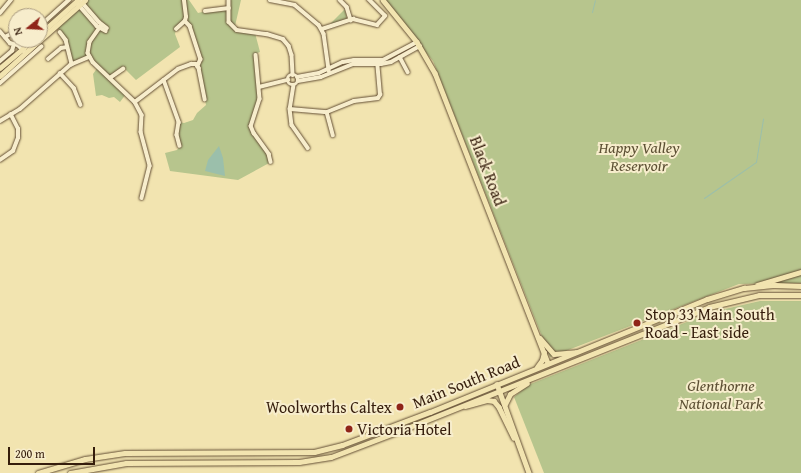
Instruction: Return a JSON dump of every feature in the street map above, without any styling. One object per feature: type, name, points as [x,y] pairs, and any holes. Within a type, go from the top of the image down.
[{"type":"highway","points":[[744,288],[801,272]]},
{"type":"highway","name":"Main South Road","points":[[38,473],[85,459],[125,453],[302,453],[328,449],[430,412],[707,298],[744,288],[801,286]]},
{"type":"highway","name":"Main South Road","points":[[70,473],[126,463],[299,462],[331,457],[678,318],[721,303],[759,295],[801,295]]},
{"type":"highway","points":[[536,368],[542,360],[544,352]]},
{"type":"highway","points":[[548,363],[551,370]]},
{"type":"highway","points":[[505,404],[510,394],[541,374]]},
{"type":"highway","points":[[328,449],[332,453],[359,444],[365,444]]},
{"type":"highway","points":[[125,453],[126,463]]},
{"type":"main road","name":"Black Road","points":[[383,0],[419,44],[435,73],[548,363]]},
{"type":"main road","points":[[48,28],[80,2]]},
{"type":"main road","points":[[48,32],[80,2]]},
{"type":"main road","points":[[0,76],[26,48]]},
{"type":"main road","points":[[0,68],[28,48]]},
{"type":"main road","points":[[537,333],[550,352],[554,354],[577,351]]},
{"type":"main road","points":[[497,384],[529,473]]},
{"type":"main road","points":[[459,407],[473,405],[487,400],[494,401],[499,407],[506,424],[519,446]]},
{"type":"street","points":[[0,13],[10,0]]},
{"type":"street","points":[[48,19],[69,0]]},
{"type":"street","points":[[176,29],[185,21],[184,0]]},
{"type":"street","points":[[229,0],[229,22],[238,30],[267,34],[283,39],[289,46],[292,55],[293,75],[298,79],[330,74],[353,64],[391,62],[419,44]]},
{"type":"street","points":[[270,0],[289,1],[304,11],[322,29],[328,70],[330,74]]},
{"type":"street","points":[[340,0],[347,7],[351,20]]},
{"type":"street","points":[[322,29],[356,19],[374,25],[377,24],[385,16],[369,0]]},
{"type":"street","points":[[80,2],[101,27],[107,29]]},
{"type":"street","points":[[205,11],[229,8]]},
{"type":"street","points":[[185,21],[190,26],[201,59],[198,66],[205,99]]},
{"type":"street","points":[[101,27],[90,42],[88,48],[89,57],[135,102],[142,115],[142,132],[150,166],[142,198]]},
{"type":"street","points":[[0,31],[8,39]]},
{"type":"street","points":[[60,32],[66,40],[72,64]]},
{"type":"street","points":[[308,148],[292,125],[290,109],[294,84],[298,79],[328,70],[343,62],[354,60],[377,63],[419,44]]},
{"type":"street","points":[[48,57],[61,48],[68,47]]},
{"type":"street","points":[[0,61],[12,51],[13,48]]},
{"type":"street","points":[[21,48],[24,51]]},
{"type":"street","points":[[0,83],[41,49]]},
{"type":"street","points":[[256,55],[260,99],[251,126],[254,133],[269,154],[271,162]]},
{"type":"street","points":[[0,121],[20,109],[72,64],[89,57]]},
{"type":"street","points":[[400,57],[408,72]]},
{"type":"street","points":[[290,109],[327,112],[354,101],[374,99],[380,96],[377,63]]},
{"type":"street","points":[[135,102],[184,66],[198,66]]},
{"type":"street","points":[[110,78],[123,69]]},
{"type":"street","points":[[60,73],[74,88],[81,105]]},
{"type":"street","points":[[259,87],[288,80],[290,76],[293,75]]},
{"type":"street","points":[[164,80],[179,122],[177,135],[180,146]]},
{"type":"street","points":[[288,80],[294,84]]},
{"type":"street","points":[[327,112],[333,135]]},
{"type":"street","points":[[0,160],[13,151],[18,138],[18,129],[11,115]]},
{"type":"green space","points":[[85,0],[189,0],[198,13],[214,9],[229,8],[229,0],[241,0],[235,26],[233,27],[238,30],[255,33],[260,52],[257,53],[257,66],[260,99],[251,126],[269,154],[271,162],[238,180],[170,171],[165,153],[177,150],[180,146],[177,139],[179,122],[184,123],[193,120],[197,113],[206,105],[199,68],[200,62],[190,26],[185,21],[176,29],[175,34],[180,47],[136,80],[124,68],[110,78],[126,94],[120,102],[114,97],[109,98],[102,95],[96,96],[93,74],[98,67],[89,57],[72,64],[66,40],[56,25]]},
{"type":"green space","name":"Happy Valley Reservoir","points":[[382,0],[801,0],[801,283],[739,284],[550,357],[433,61]]},
{"type":"green space","points":[[345,9],[347,19],[331,25],[331,23]]},
{"type":"green space","name":"Glenthorne National Park","points":[[760,301],[801,301],[801,473],[544,473],[514,397],[528,385],[712,312]]},
{"type":"shaded area","points":[[219,146],[223,158],[225,176],[205,171],[208,160]]},
{"type":"waterway","points":[[592,12],[595,0]]},
{"type":"waterway","points":[[704,198],[756,162],[763,119]]},
{"type":"place","name":"Stop 33 Main South Road - East side","points":[[637,323]]},
{"type":"place","name":"Woolworths Caltex","points":[[400,407]]},
{"type":"place","name":"Victoria Hotel","points":[[349,429]]}]
